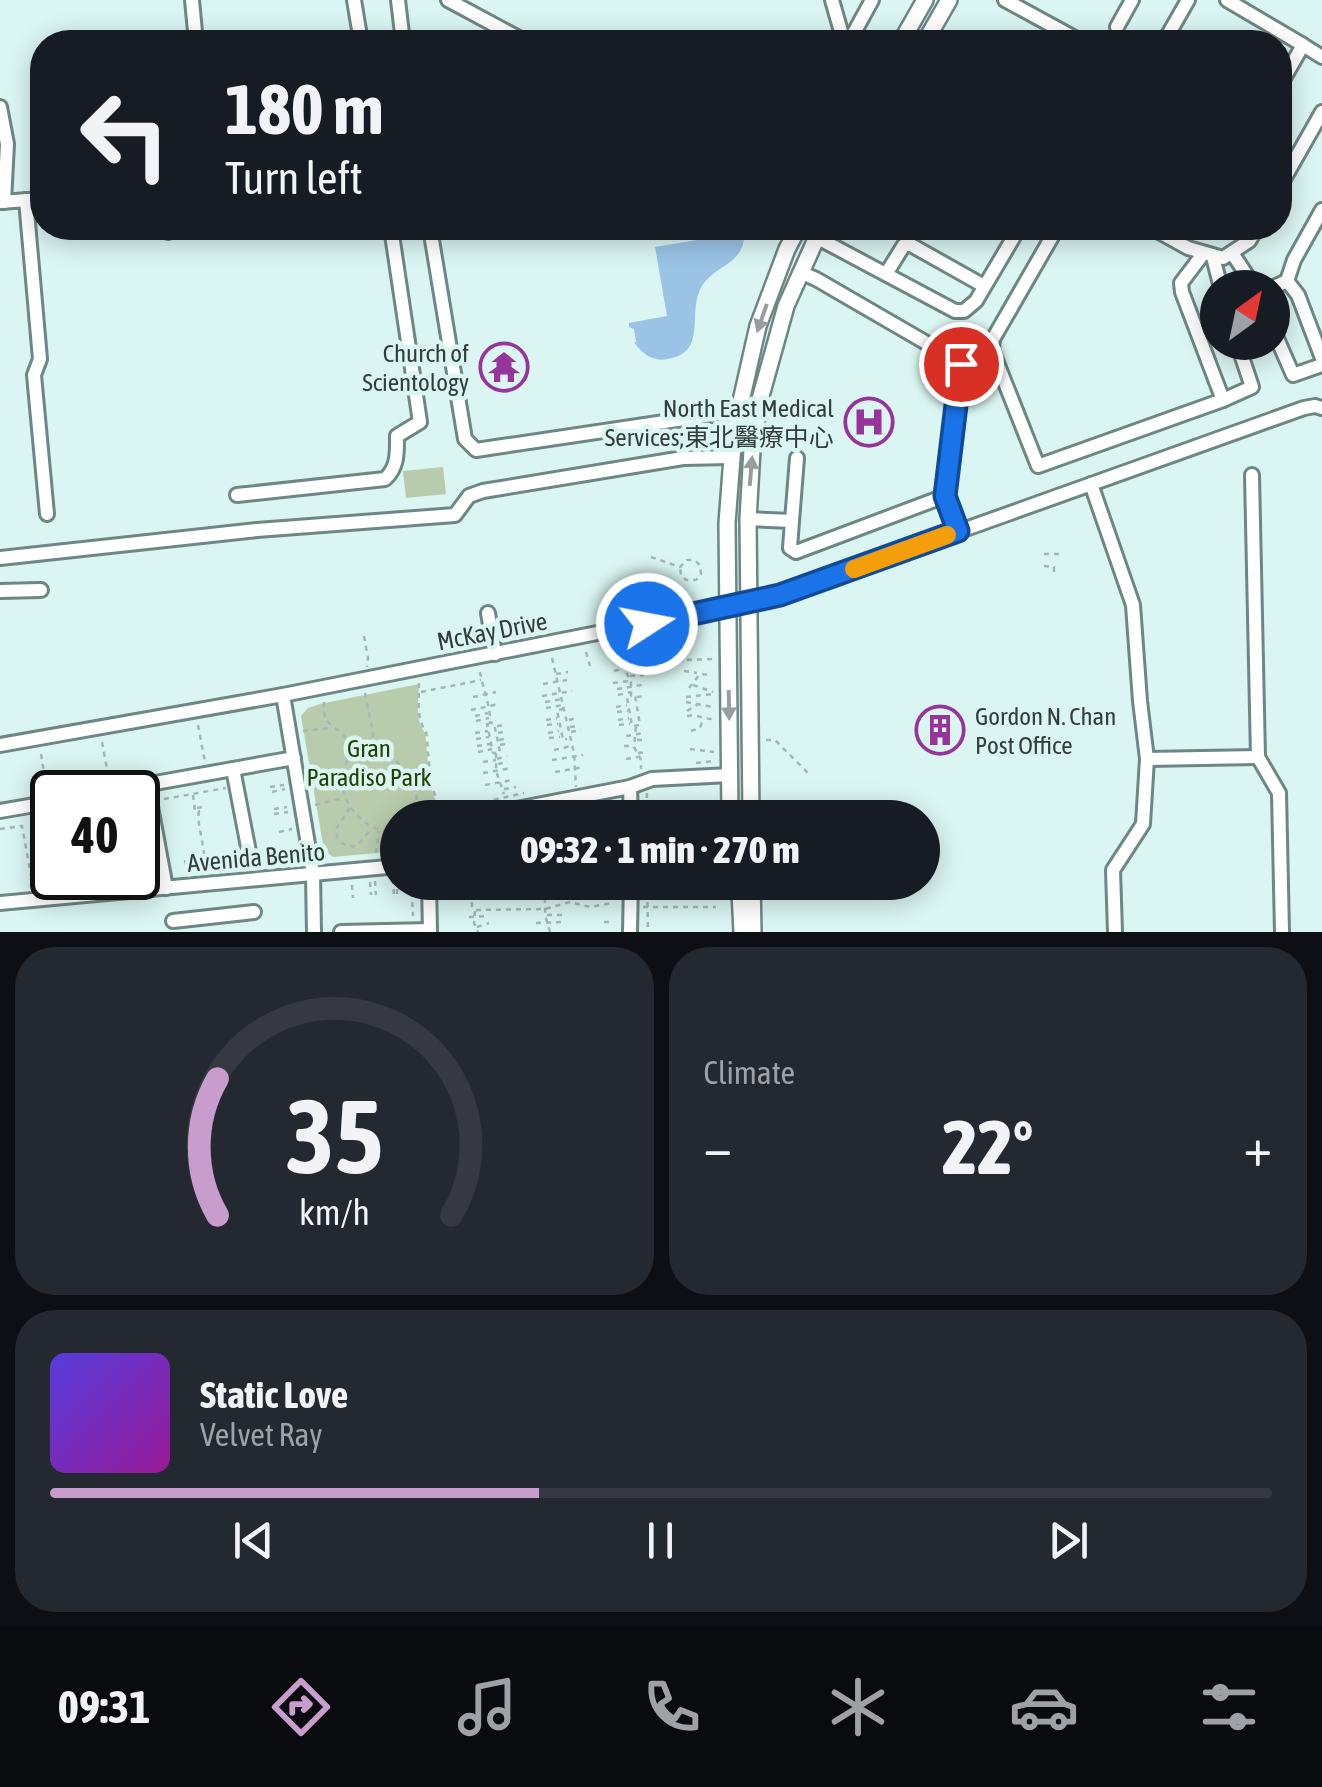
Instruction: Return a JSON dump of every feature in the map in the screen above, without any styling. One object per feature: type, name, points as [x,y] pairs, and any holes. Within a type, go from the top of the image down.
[{"type":"main road","points":[[908,30],[926,0]]},
{"type":"main road","points":[[932,30],[949,0]]},
{"type":"main road","points":[[730,800],[727,524],[731,457],[758,326],[792,240]]},
{"type":"main road","points":[[751,800],[748,519],[752,450],[759,403],[786,306],[814,240]]},
{"type":"main road","points":[[732,900],[732,932]]},
{"type":"main road","points":[[740,900],[742,932]]},
{"type":"main road","points":[[752,900],[753,932]]},
{"type":"street","points":[[192,0],[195,30]]},
{"type":"street","points":[[354,0],[359,30]]},
{"type":"street","points":[[398,0],[402,30]]},
{"type":"street","points":[[448,0],[504,30]]},
{"type":"street","points":[[832,0],[843,30]]},
{"type":"street","points":[[854,30],[872,0]]},
{"type":"street","points":[[1005,0],[1060,30]]},
{"type":"street","points":[[1117,27],[1132,0]]},
{"type":"street","points":[[1171,30],[1188,0]]},
{"type":"street","points":[[1227,0],[1278,30]]},
{"type":"street","points":[[1292,38],[1322,57]]},
{"type":"street","points":[[1292,64],[1303,45]]},
{"type":"street","points":[[0,107],[6,144],[2,202],[30,200]]},
{"type":"street","points":[[1292,165],[1322,112]]},
{"type":"street","points":[[26,200],[40,359],[34,375],[47,514]]},
{"type":"street","points":[[1290,273],[1322,210]]},
{"type":"street","points":[[237,495],[384,478],[392,472],[397,436],[420,422],[393,240]]},
{"type":"street","points":[[432,240],[465,439],[476,450],[738,411]]},
{"type":"street","points":[[831,240],[955,311],[964,311],[972,305],[1011,240]]},
{"type":"street","points":[[1050,240],[993,340],[992,350],[1038,466],[1252,387],[1243,360]]},
{"type":"street","points":[[1181,240],[1188,248],[1218,255],[1238,270]]},
{"type":"street","points":[[1223,400],[1181,283],[1218,255],[1250,240]]},
{"type":"street","points":[[886,274],[900,250],[911,246],[984,286]]},
{"type":"street","points":[[1218,255],[1219,270]]},
{"type":"street","points":[[800,272],[961,364],[945,496],[958,531]]},
{"type":"street","points":[[1286,360],[1293,376],[1322,362],[1298,294],[1290,285]]},
{"type":"street","name":"McKay Drive","points":[[0,745],[370,678],[749,603],[1304,408],[1322,408]]},
{"type":"street","points":[[0,558],[257,530],[456,514],[469,496],[483,491],[683,458],[731,457]]},
{"type":"street","points":[[797,458],[790,548],[796,552],[945,496]]},
{"type":"street","points":[[1252,475],[1258,756],[1279,794],[1282,932]]},
{"type":"street","points":[[1091,484],[1132,605],[1148,758],[1143,824],[1113,870],[1115,932]]},
{"type":"street","points":[[748,519],[792,522]]},
{"type":"street","points":[[0,591],[40,590]]},
{"type":"street","points":[[488,613],[495,654]]},
{"type":"street","points":[[283,694],[313,874],[314,932]]},
{"type":"street","points":[[1148,758],[1258,756]]},
{"type":"street","points":[[160,783],[294,758]]},
{"type":"street","points":[[232,770],[248,852]]},
{"type":"street","points":[[560,800],[630,787],[652,778],[730,775]]},
{"type":"street","points":[[630,787],[630,800]]},
{"type":"street","points":[[0,811],[30,803]]},
{"type":"street","points":[[160,855],[166,888]]},
{"type":"street","name":"Avenida Benito","points":[[0,903],[313,874],[380,875]]},
{"type":"street","points":[[341,932],[430,931],[429,900]]},
{"type":"street","points":[[630,900],[630,932]]},
{"type":"street","points":[[172,921],[254,912]]},
{"type":"path","points":[[1044,554],[1064,554]]},
{"type":"path","points":[[651,557],[680,567]]},
{"type":"path","points":[[694,560],[700,565],[701,574],[696,580],[686,580],[680,567],[694,560]]},
{"type":"path","points":[[1044,566],[1054,567],[1054,572],[1050,572]]},
{"type":"path","points":[[364,636],[370,678]]},
{"type":"path","points":[[619,722],[640,725],[624,669],[627,644]]},
{"type":"path","points":[[586,652],[590,666]]},
{"type":"path","points":[[552,658],[575,747],[577,788]]},
{"type":"path","points":[[687,660],[712,659]]},
{"type":"path","points":[[614,671],[624,669]]},
{"type":"path","points":[[478,749],[500,752],[480,672]]},
{"type":"path","points":[[554,675],[568,672]]},
{"type":"path","points":[[684,672],[712,675]]},
{"type":"path","points":[[700,674],[690,686],[712,693],[686,699],[713,706]]},
{"type":"path","points":[[641,769],[627,696],[644,675]]},
{"type":"path","points":[[419,692],[481,680]]},
{"type":"path","points":[[544,684],[567,680]]},
{"type":"path","points":[[419,683],[420,719],[426,732],[436,800]]},
{"type":"path","points":[[612,683],[646,696]]},
{"type":"path","points":[[618,695],[642,686]]},
{"type":"path","points":[[617,689],[632,690],[646,702]]},
{"type":"path","points":[[542,696],[572,691]]},
{"type":"path","points":[[473,697],[496,692]]},
{"type":"path","points":[[365,693],[373,733],[372,750]]},
{"type":"path","points":[[419,700],[427,698]]},
{"type":"path","points":[[324,701],[324,718],[356,752]]},
{"type":"path","points":[[546,705],[570,702]]},
{"type":"path","points":[[471,710],[499,704]]},
{"type":"path","points":[[564,704],[557,710],[563,740],[570,738]]},
{"type":"path","points":[[698,704],[687,714],[713,719]]},
{"type":"path","points":[[419,707],[426,706]]},
{"type":"path","points":[[616,710],[629,708]]},
{"type":"path","points":[[490,712],[475,718],[506,725]]},
{"type":"path","points":[[567,717],[576,712]]},
{"type":"path","points":[[638,713],[648,712]]},
{"type":"path","points":[[567,717],[577,718]]},
{"type":"path","points":[[420,719],[427,718]]},
{"type":"path","points":[[691,730],[700,728],[704,719]]},
{"type":"path","points":[[546,723],[559,721]]},
{"type":"path","points":[[492,723],[487,724],[488,734],[506,800]]},
{"type":"path","points":[[634,724],[645,727]]},
{"type":"path","points":[[198,725],[206,766]]},
{"type":"path","points":[[422,729],[429,728]]},
{"type":"path","points":[[570,730],[580,728]]},
{"type":"path","points":[[302,732],[334,730]]},
{"type":"path","points":[[496,733],[507,731]]},
{"type":"path","points":[[624,746],[644,733]]},
{"type":"path","points":[[475,736],[488,734]]},
{"type":"path","points":[[549,736],[562,734]]},
{"type":"path","points":[[626,736],[646,740]]},
{"type":"path","points":[[766,740],[775,740],[810,775]]},
{"type":"path","points":[[498,743],[510,741]]},
{"type":"path","points":[[102,742],[105,770]]},
{"type":"path","points":[[554,750],[575,747]]},
{"type":"path","points":[[690,749],[714,752]]},
{"type":"path","points":[[376,854],[380,830],[350,806],[341,780],[349,756],[372,750],[392,758],[407,773],[416,800]]},
{"type":"path","points":[[626,759],[647,752]]},
{"type":"path","points":[[40,754],[44,770]]},
{"type":"path","points":[[552,760],[582,754]]},
{"type":"path","points":[[639,756],[648,759]]},
{"type":"path","points":[[483,762],[508,759]]},
{"type":"path","points":[[555,772],[584,767]]},
{"type":"path","points":[[483,773],[512,768]]},
{"type":"path","points":[[430,774],[438,772]]},
{"type":"path","points":[[576,775],[586,774]]},
{"type":"path","points":[[433,782],[442,780]]},
{"type":"path","points":[[485,785],[514,780]]},
{"type":"path","points":[[160,800],[236,786]]},
{"type":"path","points":[[271,789],[285,787]]},
{"type":"path","points":[[504,789],[516,787]]},
{"type":"path","points":[[434,794],[443,793]]},
{"type":"path","points":[[192,794],[208,870]]},
{"type":"path","points":[[316,805],[346,798]]},
{"type":"path","points":[[350,806],[336,829],[342,844],[357,846],[373,827]]},
{"type":"path","points":[[188,810],[206,808]]},
{"type":"path","points":[[274,812],[289,809]]},
{"type":"path","points":[[191,822],[208,822]]},
{"type":"path","points":[[4,838],[1,829],[22,826],[30,870]]},
{"type":"path","points":[[279,832],[292,829]]},
{"type":"path","points":[[194,841],[212,839]]},
{"type":"path","points":[[18,851],[30,847]]},
{"type":"path","points":[[272,851],[275,864]]},
{"type":"path","points":[[185,860],[186,866],[226,860],[226,854]]},
{"type":"path","points":[[20,862],[28,859]]},
{"type":"path","points":[[373,881],[373,895]]},
{"type":"path","points":[[352,884],[352,898]]},
{"type":"path","points":[[412,900],[414,930]]},
{"type":"path","points":[[472,900],[475,910]]},
{"type":"path","points":[[546,900],[550,932]]},
{"type":"path","points":[[647,900],[648,932]]},
{"type":"path","points":[[475,910],[545,909],[570,902],[590,907],[612,904]]},
{"type":"path","points":[[637,907],[716,907]]},
{"type":"path","points":[[475,910],[472,917],[477,930],[489,924]]},
{"type":"path","points":[[647,914],[657,914]]},
{"type":"path","points":[[546,916],[562,915]]},
{"type":"path","points":[[472,917],[489,916]]},
{"type":"path","points":[[536,923],[562,922]]},
{"type":"path","points":[[604,922],[613,922]]},
{"type":"green space","points":[[443,467],[446,494],[406,498],[403,471]]},
{"type":"green space","name":"Gran Paradiso Park","points":[[419,684],[418,716],[425,733],[437,800],[380,800],[380,853],[333,857],[324,850],[301,716],[308,708]]},
{"type":"water","points":[[697,240],[743,240],[735,257],[702,286],[693,340],[688,348],[668,359],[644,353],[634,342],[634,329],[629,327],[629,323],[667,316],[655,247]]},
{"type":"slow traffic","points":[[854,569],[947,535]]},
{"type":"place","name":"Church of Scientology","points":[[504,367]]},
{"type":"place","name":"North East Medical Services;東北醫療中心","points":[[869,422]]},
{"type":"place","name":"Gordon N. Chan Post Office","points":[[940,730]]},
{"type":"route","points":[[647,624],[780,595],[958,531],[945,496],[961,364]]}]
